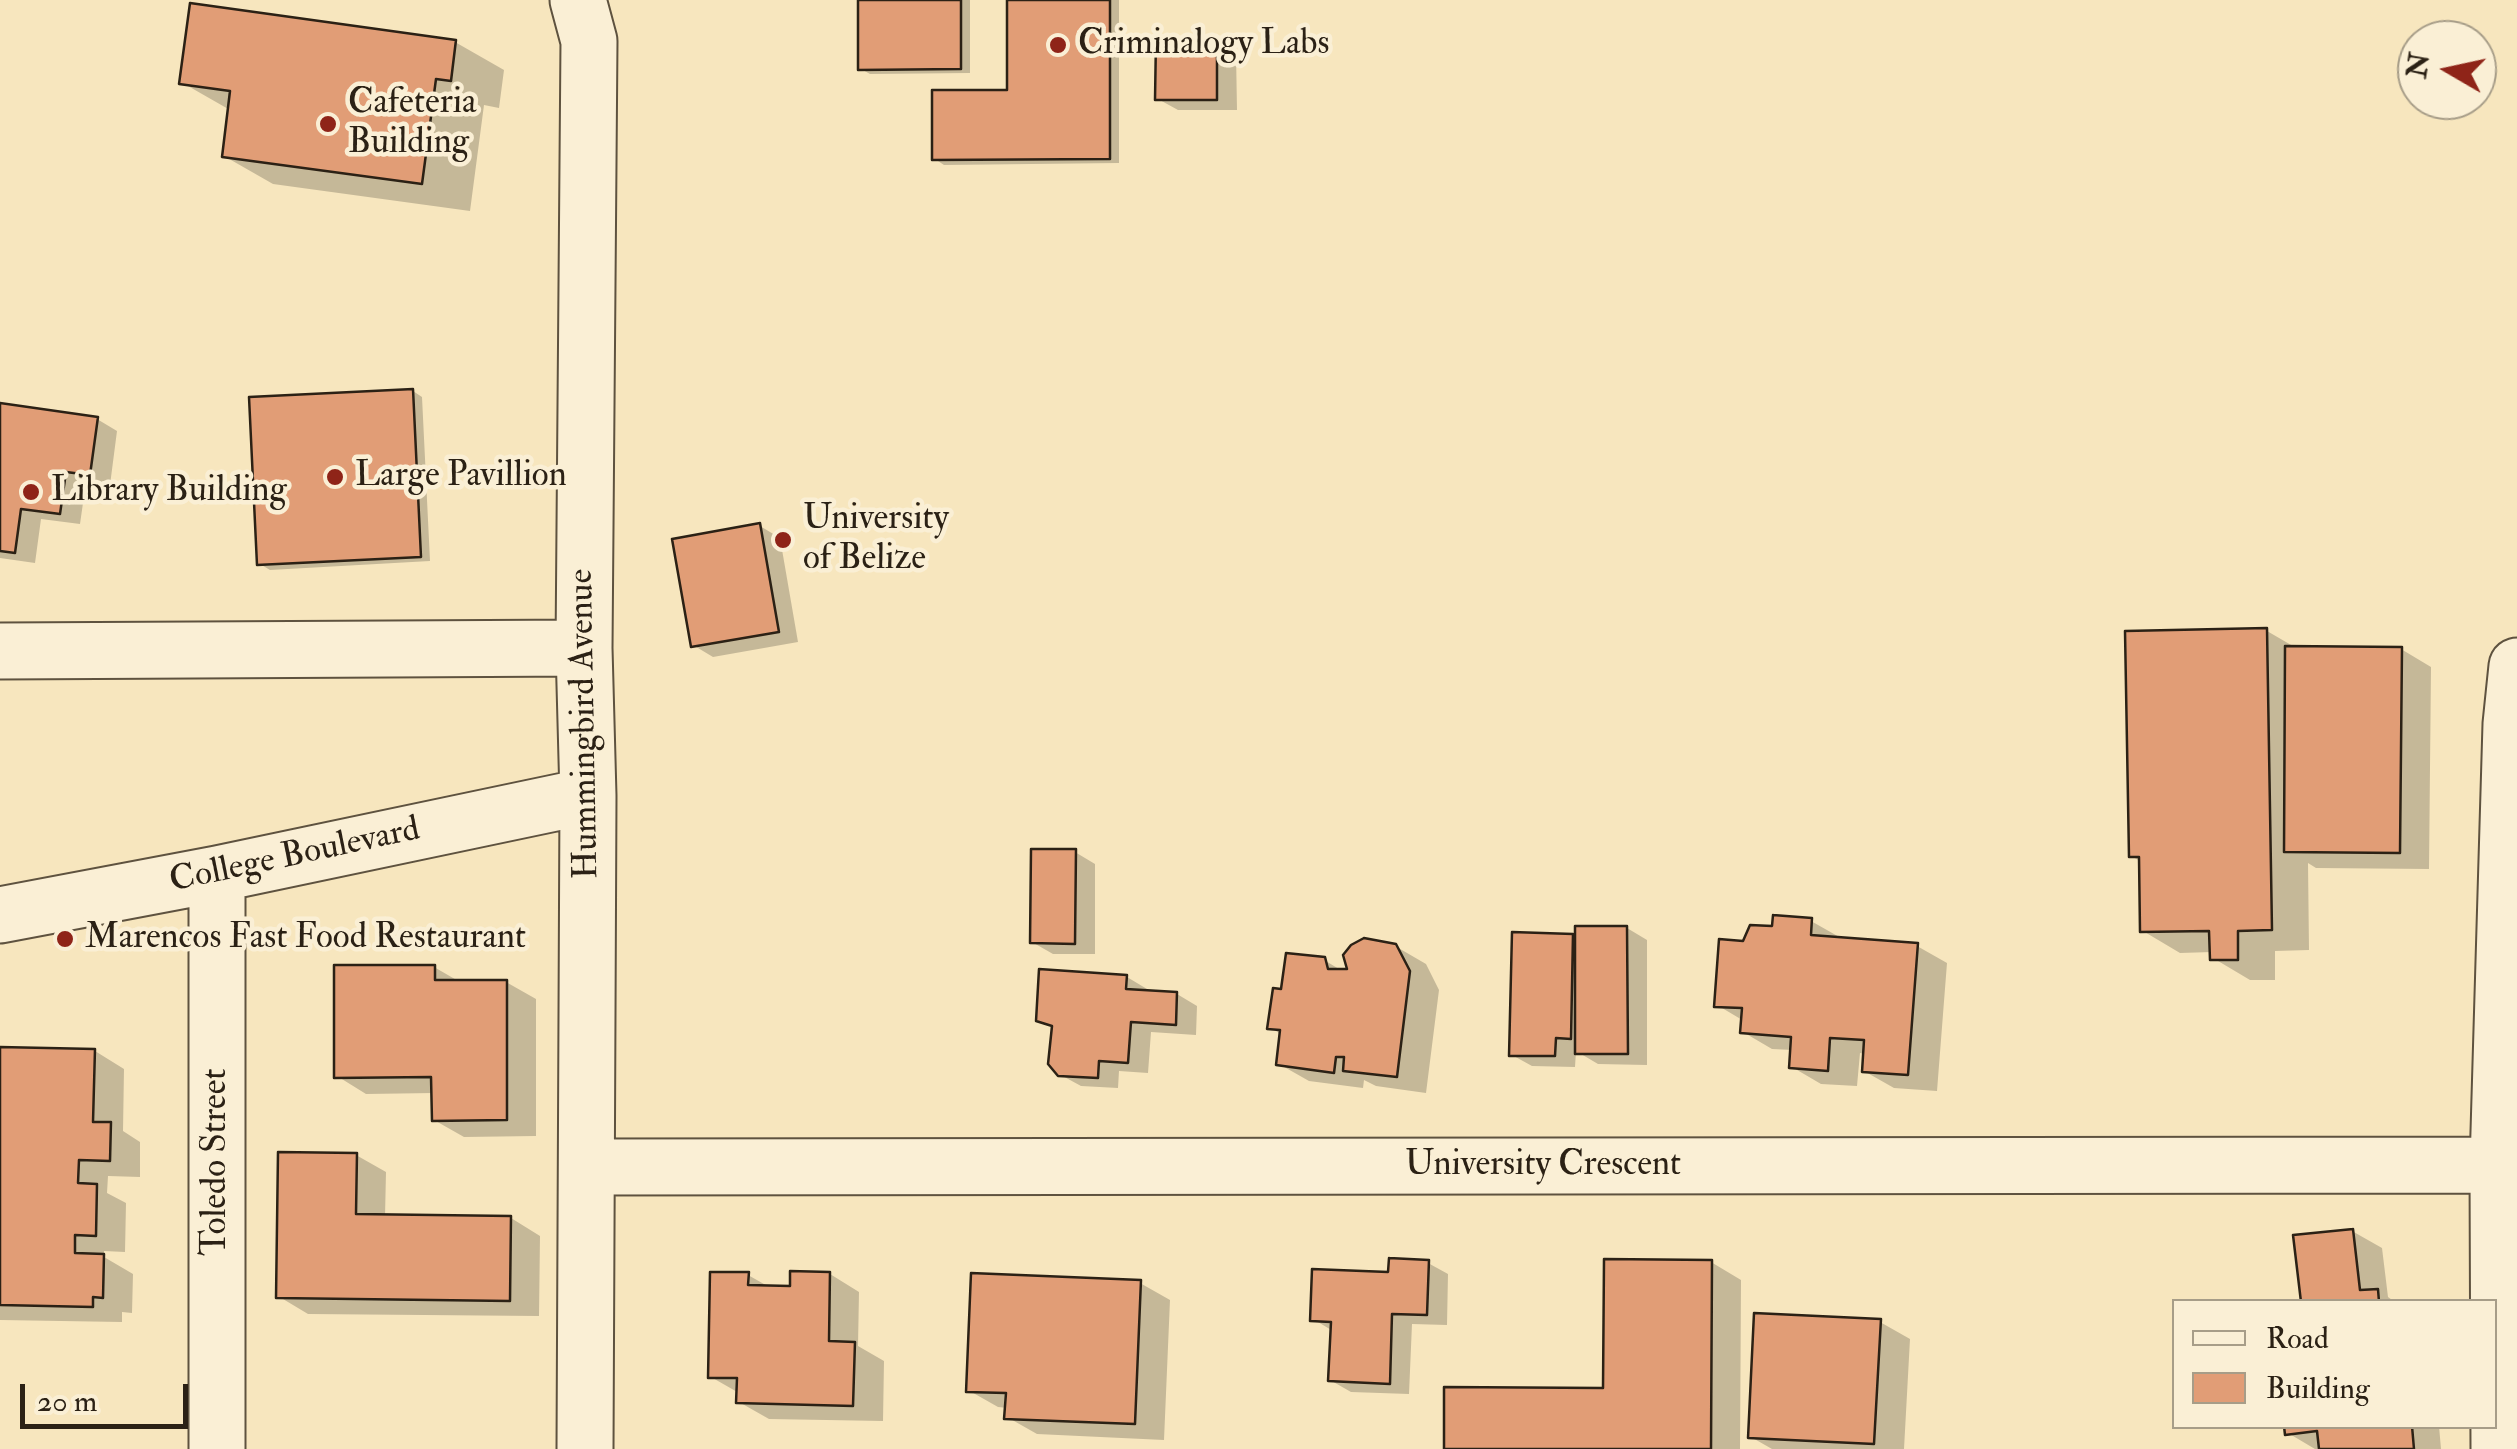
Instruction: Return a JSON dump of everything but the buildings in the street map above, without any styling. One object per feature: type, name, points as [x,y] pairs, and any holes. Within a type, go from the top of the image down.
[{"type":"street","name":"Hummingbird Avenue","points":[[578,0],[590,41],[584,648],[588,796],[585,1449]]},
{"type":"street","points":[[0,651],[584,648]]},
{"type":"street","points":[[2499,1449],[2498,1165],[2510,724],[2517,666]]},
{"type":"street","name":"College Boulevard","points":[[0,914],[217,874],[588,796]]},
{"type":"street","name":"Toledo Street","points":[[217,874],[217,1449]]},
{"type":"street","name":"University Crescent","points":[[588,1167],[2498,1165]]},
{"type":"place","name":"Criminalogy Labs","points":[[1058,45]]},
{"type":"place","name":"Cafeteria Building","points":[[328,124]]},
{"type":"place","name":"Large Pavillion","points":[[335,477]]},
{"type":"place","name":"Library Building","points":[[31,492]]},
{"type":"place","name":"University of Belize","points":[[783,540]]},
{"type":"place","name":"Marencos Fast Food Restaurant","points":[[65,939]]}]
